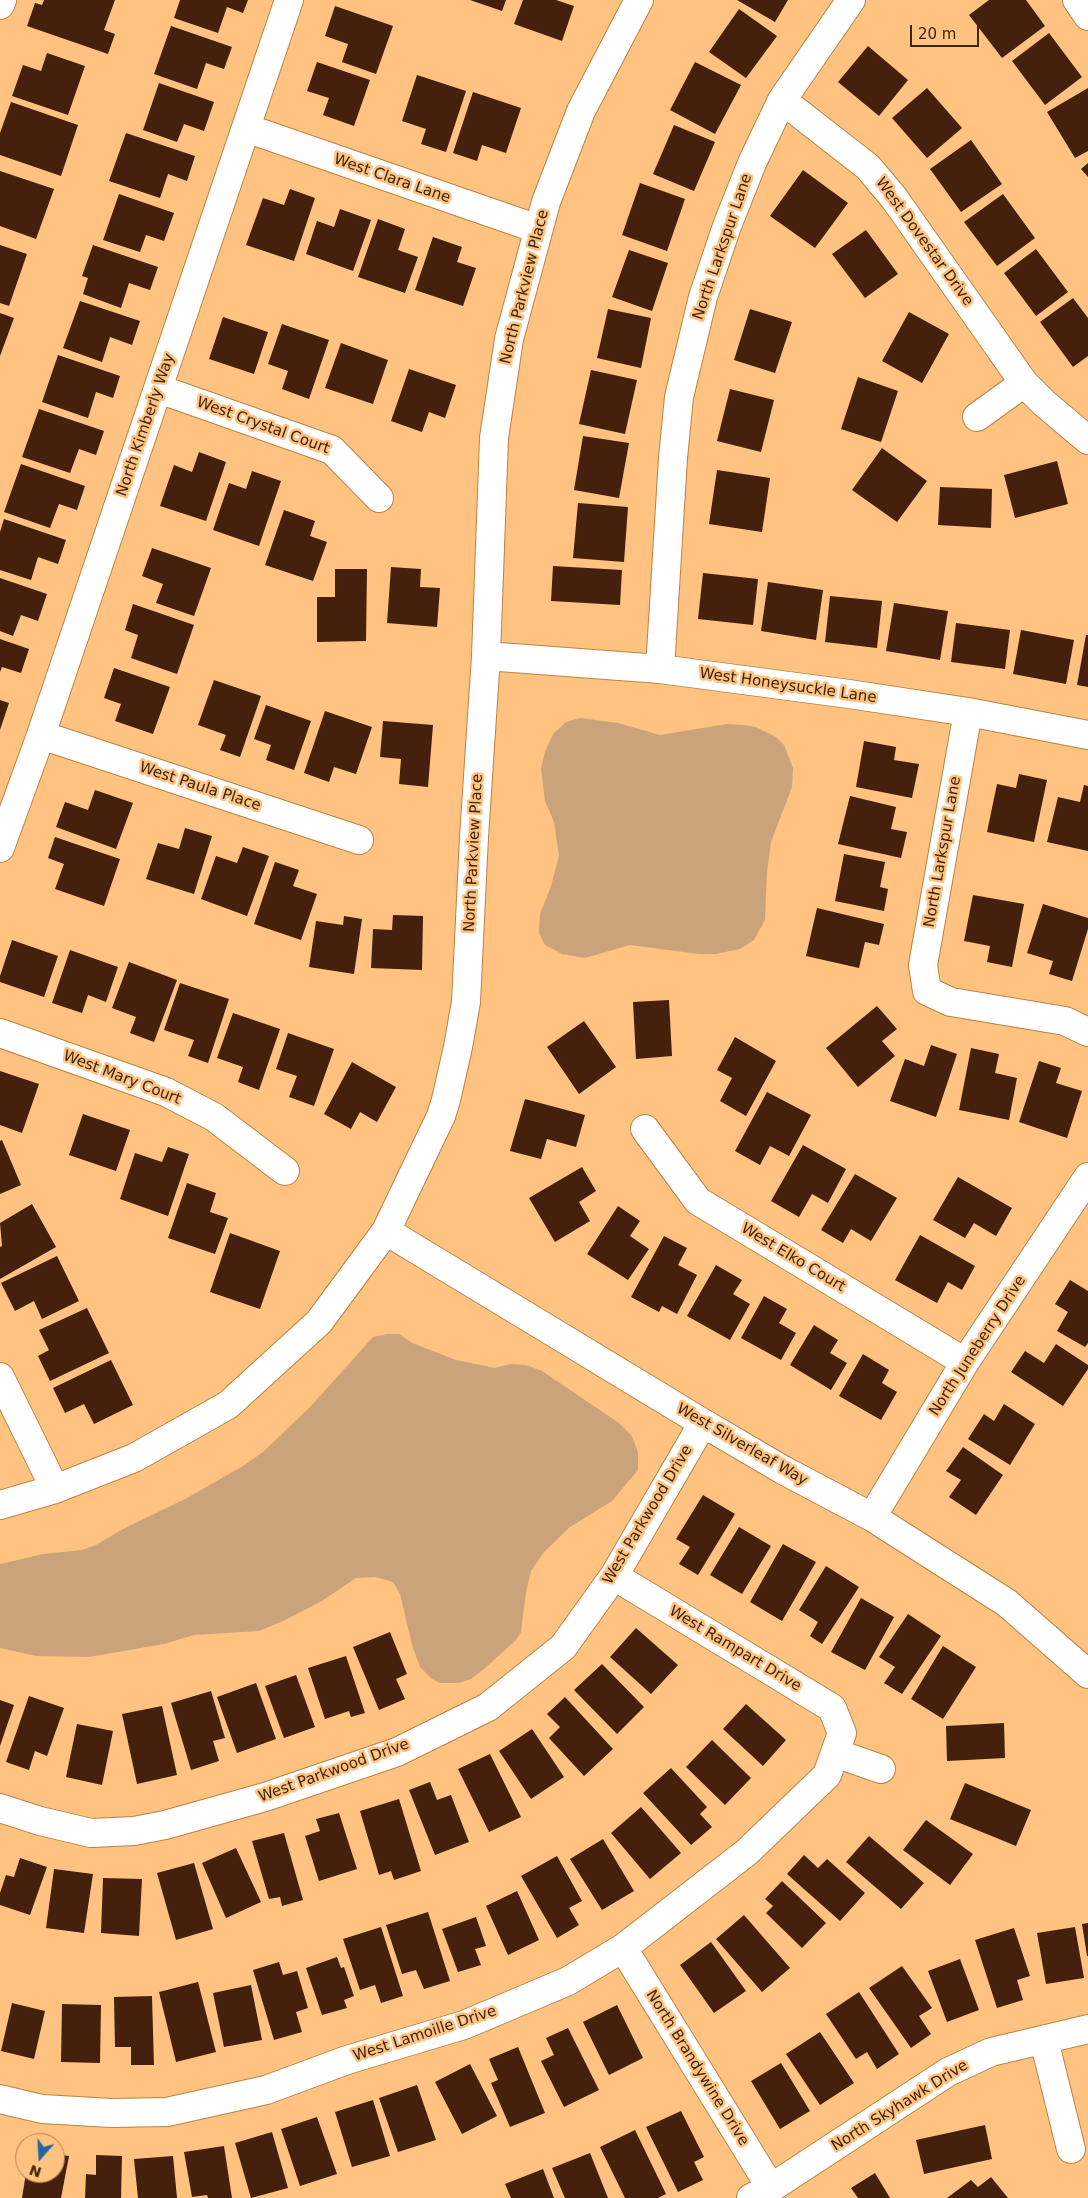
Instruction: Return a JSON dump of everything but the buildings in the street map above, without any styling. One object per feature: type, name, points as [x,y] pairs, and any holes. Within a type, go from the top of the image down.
[{"type":"street","points":[[0,5],[2,0]]},
{"type":"street","name":"North Kimberly Way","points":[[0,848],[41,735],[159,389],[289,0]]},
{"type":"street","name":"North Parkview Place","points":[[0,1505],[55,1489],[134,1458],[228,1405],[319,1322],[386,1230],[441,1116],[460,1038],[466,1002],[474,837],[486,656],[494,438],[509,339],[546,202],[581,111],[639,0]]},
{"type":"street","name":"North Larkspur Lane","points":[[660,669],[673,458],[680,396],[703,297],[727,226],[752,163],[782,100],[852,0]]},
{"type":"street","points":[[1077,0],[1088,16]]},
{"type":"street","name":"West Dovestar Drive","points":[[782,100],[868,167],[889,191],[1024,383],[1044,403],[1088,440]]},
{"type":"street","name":"West Clara Lane","points":[[246,128],[538,229]]},
{"type":"street","points":[[977,417],[1024,383]]},
{"type":"street","name":"West Crystal Court","points":[[159,389],[332,450],[379,498]]},
{"type":"street","name":"West Honeysuckle Lane","points":[[486,656],[660,669],[968,712],[1088,735]]},
{"type":"street","name":"North Larkspur Lane","points":[[968,712],[923,965],[928,991],[951,1002],[1015,1011],[1065,1021],[1088,1032]]},
{"type":"street","name":"West Paula Place","points":[[41,735],[359,840]]},
{"type":"street","name":"West Mary Court","points":[[0,1034],[166,1092],[214,1117],[285,1172]]},
{"type":"street","name":"West Elko Court","points":[[645,1129],[698,1201],[966,1362]]},
{"type":"street","name":"North Juneberry Drive","points":[[872,1517],[966,1362],[1088,1177]]},
{"type":"street","name":"West Silverleaf Way","points":[[386,1230],[703,1423],[783,1470],[872,1517],[1007,1603],[1088,1674]]},
{"type":"street","points":[[0,1377],[55,1489]]},
{"type":"street","name":"West Parkwood Drive","points":[[0,1808],[40,1821],[91,1833],[134,1831],[165,1826],[265,1797],[397,1752],[488,1707],[563,1647],[614,1576],[703,1423]]},
{"type":"street","name":"West Rampart Drive","points":[[614,1576],[832,1708],[838,1743]]},
{"type":"street","points":[[838,1743],[882,1769]]},
{"type":"street","name":"West Lamoille Drive","points":[[0,2100],[42,2109],[167,2112],[266,2090],[347,2060],[464,2025],[568,1981],[623,1948],[747,1852],[827,1775],[838,1743]]},
{"type":"street","name":"North Brandywine Drive","points":[[623,1948],[761,2193]]},
{"type":"street","name":"North Skyhawk Drive","points":[[761,2193],[948,2072],[991,2052],[1088,2029]]},
{"type":"street","points":[[1044,2040],[1071,2149]]},
{"type":"shaded area","points":[[580,718],[618,723],[660,735],[727,724],[743,725],[756,727],[776,737],[784,745],[793,768],[792,787],[771,842],[767,872],[765,920],[754,940],[740,949],[716,954],[699,954],[630,945],[585,958],[562,954],[545,945],[539,933],[540,914],[551,886],[559,856],[554,822],[545,801],[541,769],[545,752],[553,734],[566,722]]},
{"type":"shaded area","points":[[399,1334],[412,1343],[456,1360],[495,1368],[511,1364],[526,1365],[542,1371],[619,1423],[632,1436],[638,1453],[638,1470],[612,1501],[570,1527],[544,1552],[531,1571],[526,1592],[521,1632],[516,1640],[484,1669],[471,1679],[459,1683],[440,1683],[432,1679],[420,1667],[412,1645],[400,1594],[393,1582],[376,1577],[356,1578],[322,1601],[259,1631],[194,1635],[164,1644],[89,1657],[36,1656],[0,1648],[0,1564],[43,1554],[82,1550],[96,1545],[123,1529],[187,1498],[243,1466],[263,1452],[310,1407],[373,1337]]}]
